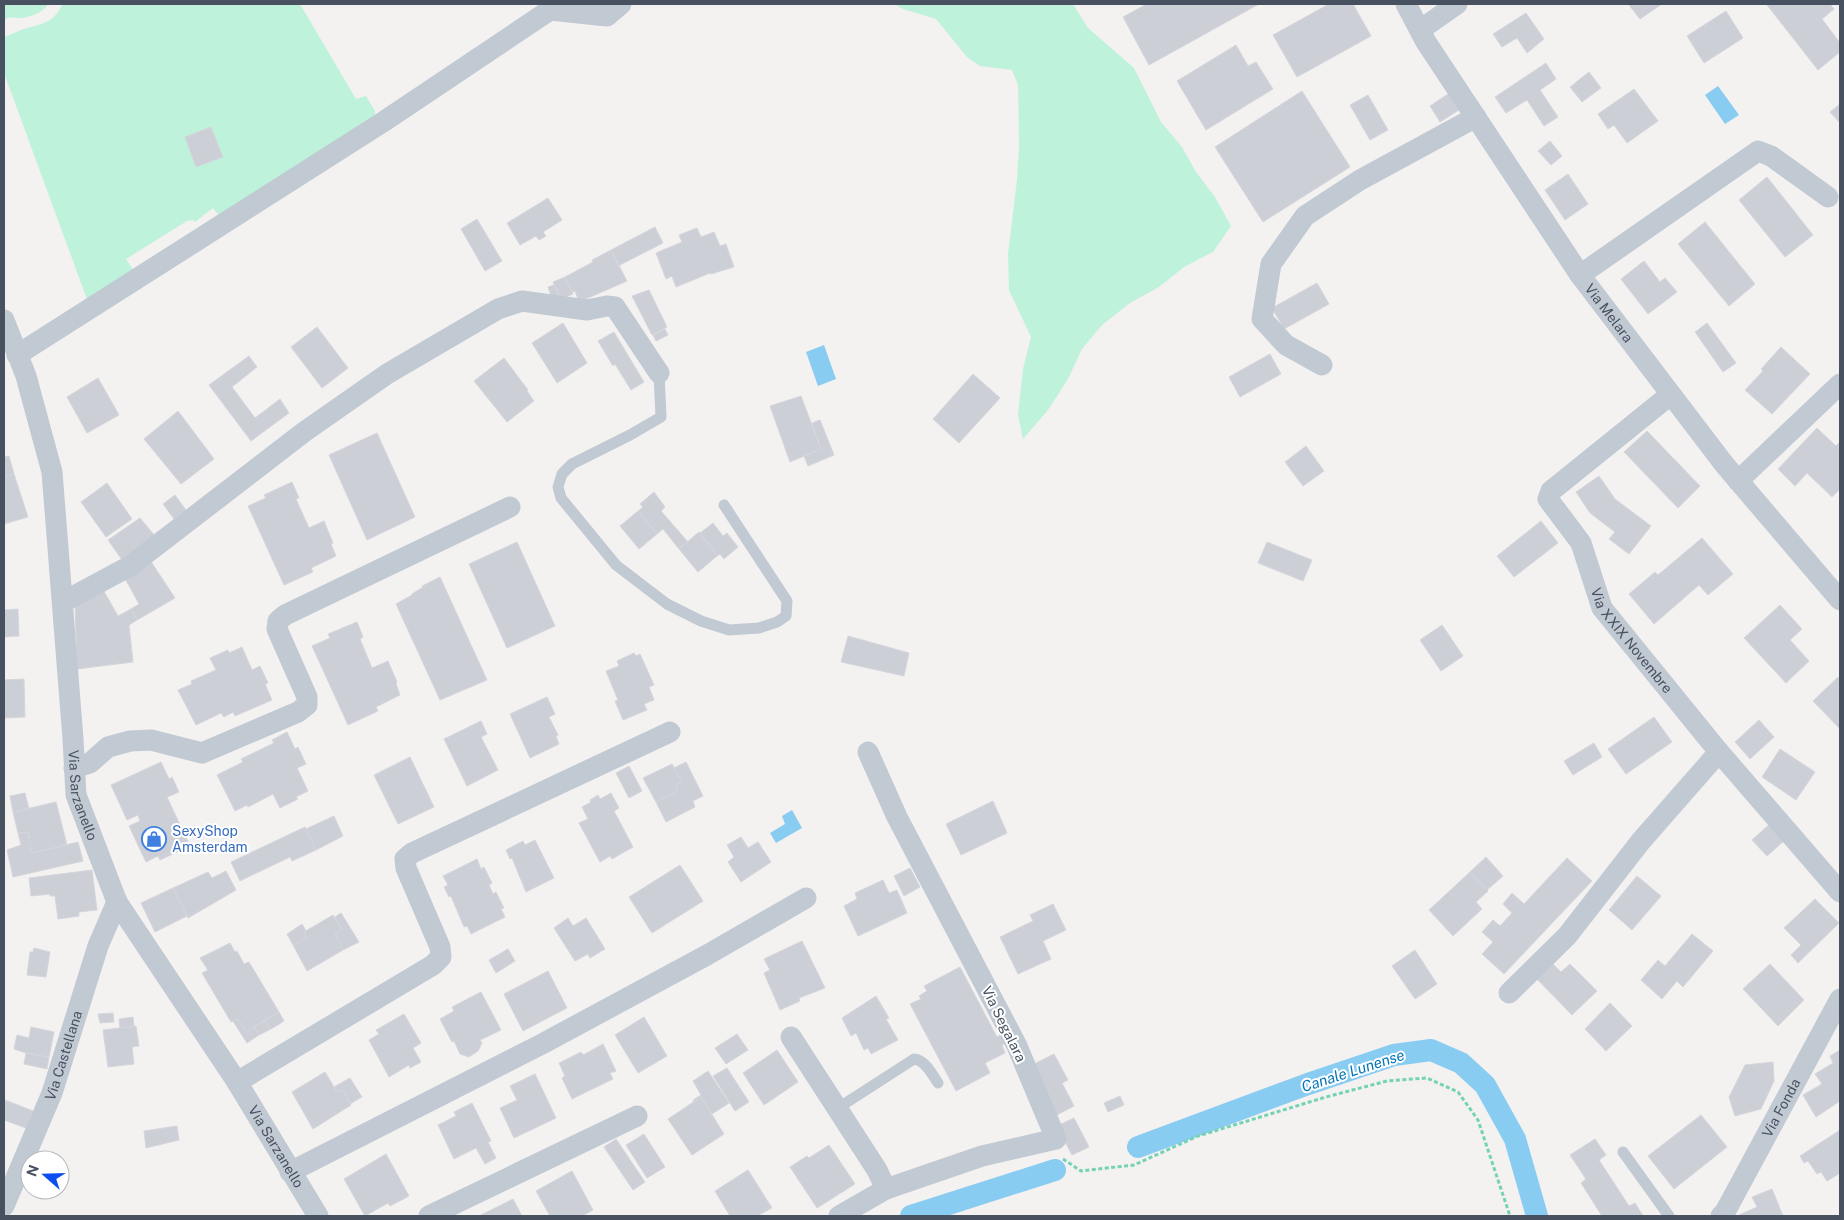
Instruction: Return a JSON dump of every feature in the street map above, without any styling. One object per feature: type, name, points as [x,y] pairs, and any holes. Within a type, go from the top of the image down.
[{"type":"street","points":[[11,346],[383,122],[550,10],[607,16],[621,4]]},
{"type":"street","name":"Via Melara","points":[[1406,4],[1420,30],[1580,275],[1670,395],[1738,481],[1840,600]]},
{"type":"street","points":[[1420,30],[1457,4]]},
{"type":"street","points":[[1322,365],[1286,345],[1262,319],[1271,264],[1305,216],[1360,180],[1476,117]]},
{"type":"street","points":[[1580,275],[1758,151],[1771,156],[1828,197]]},
{"type":"street","points":[[62,602],[130,566],[304,432],[387,374],[498,309],[522,301],[587,310],[607,306],[615,308],[659,373]]},
{"type":"street","name":"Via Sarzanello","points":[[4,320],[11,346],[26,376],[52,472],[76,796],[116,902],[238,1082],[318,1216]]},
{"type":"street","points":[[1738,481],[1840,384]]},
{"type":"street","name":"Via XXIX Novembre","points":[[1670,395],[1551,491],[1548,499],[1581,543],[1602,608],[1719,752],[1840,892]]},
{"type":"street","points":[[74,768],[90,763],[108,747],[130,741],[151,740],[202,753],[298,712],[307,705],[307,697],[277,629],[278,621],[286,615],[510,506]]},
{"type":"street","points":[[238,1082],[433,965],[441,957],[440,947],[406,868],[405,859],[412,853],[670,732]]},
{"type":"street","name":"Via Segalara","points":[[839,1216],[886,1189],[982,1156],[1056,1139],[1017,1046],[897,817],[868,752]]},
{"type":"street","points":[[1509,993],[1567,936],[1641,841],[1719,752]]},
{"type":"street","points":[[290,1172],[542,1044],[707,955],[806,898]]},
{"type":"street","name":"Via Castellana","points":[[4,1206],[52,1093],[98,946],[116,902]]},
{"type":"street","name":"Via Fonda","points":[[1721,1216],[1759,1152],[1840,999]]},
{"type":"street","points":[[791,1037],[877,1170],[886,1189]]},
{"type":"street","points":[[430,1216],[638,1116]]},
{"type":"lane","points":[[659,373],[661,417],[572,464],[562,474],[558,487],[561,498],[616,565],[667,604],[701,621],[729,630],[759,628],[777,622],[786,616],[787,601],[724,505]]},
{"type":"lane","points":[[838,1108],[914,1059],[919,1059],[924,1063],[938,1083]]},
{"type":"lane","points":[[1624,1152],[1669,1216]]},
{"type":"path","points":[[1058,1157],[1081,1171],[1134,1165],[1198,1136],[1326,1097],[1387,1081],[1427,1078],[1458,1092],[1478,1120],[1510,1216]]},
{"type":"green space","points":[[4,4],[48,4],[43,10],[32,16],[4,20]]},
{"type":"green space","points":[[62,4],[300,4],[356,99],[366,96],[375,111],[375,117],[220,217],[213,208],[195,222],[193,220],[187,221],[126,259],[136,274],[88,302],[4,73],[4,37],[48,21],[53,18]]},
{"type":"green space","points":[[894,4],[1073,4],[1088,28],[1134,68],[1161,122],[1182,147],[1196,172],[1215,197],[1231,226],[1213,252],[1184,267],[1159,287],[1130,303],[1102,325],[1082,349],[1068,379],[1048,410],[1023,439],[1018,415],[1023,369],[1031,337],[1009,290],[1008,254],[1017,180],[1019,146],[1018,85],[1012,70],[980,66],[967,57],[936,19],[903,9]]},
{"type":"water","points":[[1718,86],[1739,115],[1725,124],[1705,95]]},
{"type":"water","points":[[824,345],[836,379],[818,386],[806,352]]},
{"type":"water","points":[[792,810],[802,828],[776,843],[770,833],[785,824],[782,816]]},
{"type":"building","points":[[1147,4],[1259,4],[1149,65],[1123,17]]},
{"type":"building","points":[[1329,4],[1353,4],[1371,36],[1297,77],[1273,35]]},
{"type":"building","points":[[1630,4],[1662,4],[1640,19]]},
{"type":"building","points":[[1768,4],[1830,4],[1834,9],[1822,19],[1840,43],[1840,52],[1818,70]]},
{"type":"building","points":[[1726,11],[1743,38],[1704,63],[1687,36]]},
{"type":"building","points":[[1526,13],[1544,39],[1527,53],[1517,38],[1502,47],[1493,34]]},
{"type":"building","points":[[1236,45],[1248,66],[1256,62],[1273,89],[1206,130],[1177,81]]},
{"type":"building","points":[[1546,63],[1556,79],[1540,90],[1558,117],[1544,126],[1527,100],[1506,113],[1495,97]]},
{"type":"building","points":[[1589,72],[1601,88],[1582,102],[1570,87]]},
{"type":"building","points":[[1634,89],[1658,121],[1627,143],[1614,125],[1608,129],[1598,114]]},
{"type":"building","points":[[1302,91],[1350,167],[1263,222],[1215,147]]},
{"type":"building","points":[[1448,94],[1459,110],[1440,122],[1430,106]]},
{"type":"building","points":[[1368,95],[1388,130],[1370,140],[1350,105]]},
{"type":"building","points":[[1840,104],[1840,123],[1830,112]]},
{"type":"building","points":[[211,127],[223,157],[196,167],[185,137]]},
{"type":"building","points":[[1550,141],[1562,156],[1551,165],[1538,151]]},
{"type":"building","points":[[1568,174],[1588,204],[1565,220],[1545,190]]},
{"type":"building","points":[[1767,177],[1813,235],[1785,257],[1739,200]]},
{"type":"building","points":[[548,198],[562,220],[543,232],[546,236],[539,240],[536,236],[520,245],[507,223]]},
{"type":"building","points":[[477,219],[502,261],[485,271],[461,229]]},
{"type":"building","points":[[1705,222],[1755,284],[1729,306],[1678,244]]},
{"type":"building","points":[[655,227],[663,243],[618,266],[611,250]]},
{"type":"building","points":[[697,228],[701,237],[714,232],[720,246],[726,244],[734,267],[710,273],[676,287],[672,276],[666,279],[656,253],[682,242],[679,235]]},
{"type":"building","points":[[611,250],[627,281],[579,302],[575,291],[572,292],[565,277]]},
{"type":"building","points":[[1644,261],[1660,282],[1665,278],[1677,292],[1648,314],[1621,279]]},
{"type":"building","points":[[565,277],[573,294],[561,299],[553,282]]},
{"type":"building","points":[[1317,283],[1329,304],[1284,329],[1272,308]]},
{"type":"building","points":[[554,285],[559,296],[552,299],[548,287]]},
{"type":"building","points":[[649,290],[667,327],[652,335],[632,296]]},
{"type":"building","points":[[563,323],[587,363],[557,383],[532,343]]},
{"type":"building","points":[[1707,323],[1736,363],[1723,372],[1695,332]]},
{"type":"building","points":[[317,327],[348,368],[322,388],[291,347]]},
{"type":"building","points":[[665,329],[668,335],[656,341],[653,335]]},
{"type":"building","points":[[614,332],[644,382],[631,390],[615,364],[613,366],[598,341]]},
{"type":"building","points":[[1781,347],[1810,374],[1772,414],[1745,390],[1763,371],[1761,369]]},
{"type":"building","points":[[1270,354],[1281,374],[1240,397],[1229,377]]},
{"type":"building","points":[[249,356],[257,367],[232,387],[255,418],[280,399],[289,413],[251,441],[209,385]]},
{"type":"building","points":[[504,358],[534,401],[507,422],[474,381]]},
{"type":"building","points":[[973,374],[1000,398],[959,443],[933,419]]},
{"type":"building","points":[[98,378],[119,415],[87,433],[67,397]]},
{"type":"building","points":[[801,396],[821,449],[790,462],[770,406]]},
{"type":"building","points":[[178,411],[214,459],[181,484],[144,439]]},
{"type":"building","points":[[820,420],[834,455],[808,466],[804,456],[821,449],[812,423]]},
{"type":"building","points":[[1817,428],[1836,446],[1840,442],[1840,489],[1832,497],[1807,473],[1795,486],[1778,469]]},
{"type":"building","points":[[1647,431],[1700,486],[1678,508],[1624,452]]},
{"type":"building","points":[[377,433],[415,517],[367,540],[329,455]]},
{"type":"building","points":[[1306,446],[1324,471],[1303,486],[1285,462]]},
{"type":"building","points":[[9,456],[14,474],[4,477],[4,457]]},
{"type":"building","points":[[14,474],[28,517],[4,524],[4,477]]},
{"type":"building","points":[[1599,476],[1615,499],[1651,526],[1629,554],[1609,539],[1615,532],[1590,513],[1576,492]]},
{"type":"building","points":[[292,482],[299,498],[296,499],[309,528],[324,521],[336,556],[311,568],[313,572],[284,585],[248,506],[266,498],[264,495]]},
{"type":"building","points":[[107,483],[132,519],[106,537],[81,502]]},
{"type":"building","points":[[654,492],[665,507],[661,511],[688,542],[679,549],[663,529],[657,534],[638,511],[643,507],[640,504]]},
{"type":"building","points":[[175,495],[186,510],[174,519],[163,504]]},
{"type":"building","points":[[638,511],[657,534],[639,549],[620,526]]},
{"type":"building","points":[[140,518],[155,536],[125,564],[108,540]]},
{"type":"building","points":[[1541,521],[1558,543],[1514,577],[1497,556]]},
{"type":"building","points":[[713,523],[723,536],[727,533],[738,547],[724,559],[720,554],[717,556],[700,533]]},
{"type":"building","points":[[699,532],[717,556],[698,572],[679,549]]},
{"type":"building","points":[[1702,538],[1733,574],[1708,595],[1699,585],[1654,624],[1629,594],[1655,572],[1658,575]]},
{"type":"building","points":[[517,542],[555,626],[507,648],[469,564]]},
{"type":"building","points":[[1267,542],[1312,560],[1303,581],[1258,563]]},
{"type":"building","points":[[148,557],[175,598],[137,620],[131,609],[139,604],[122,573]]},
{"type":"building","points":[[440,577],[487,680],[440,700],[396,604],[412,595],[422,586]]},
{"type":"building","points":[[102,588],[118,616],[131,609],[137,620],[129,625],[133,662],[77,669],[75,603]]},
{"type":"building","points":[[1780,605],[1802,629],[1790,640],[1809,661],[1786,683],[1744,638]]},
{"type":"building","points":[[18,609],[19,636],[4,637],[4,610]]},
{"type":"building","points":[[357,622],[363,637],[360,639],[372,668],[388,661],[400,695],[376,707],[378,711],[348,725],[312,646],[330,638],[328,634]]},
{"type":"building","points":[[1442,625],[1463,656],[1441,671],[1420,640]]},
{"type":"building","points":[[848,636],[909,653],[904,676],[841,662]]},
{"type":"building","points":[[242,647],[252,670],[260,666],[268,683],[265,684],[272,700],[235,716],[233,712],[224,717],[221,713],[196,725],[178,690],[192,684],[191,681],[216,670],[210,658],[228,650],[229,653]]},
{"type":"building","points":[[634,653],[636,656],[640,654],[654,685],[649,687],[654,700],[644,704],[647,710],[623,720],[615,701],[618,700],[606,671],[619,666],[617,661]]},
{"type":"building","points":[[1838,677],[1840,680],[1840,729],[1813,701]]},
{"type":"building","points":[[24,679],[25,717],[4,718],[4,680]]},
{"type":"building","points":[[547,697],[555,714],[549,717],[558,735],[556,736],[559,744],[530,758],[510,714]]},
{"type":"building","points":[[1654,717],[1672,742],[1626,774],[1608,749]]},
{"type":"building","points":[[1759,720],[1774,737],[1750,759],[1735,742]]},
{"type":"building","points":[[481,721],[487,734],[481,737],[498,770],[467,786],[444,739]]},
{"type":"building","points":[[287,732],[295,749],[298,747],[306,764],[297,768],[308,791],[296,797],[298,799],[280,808],[273,794],[248,807],[247,805],[235,811],[217,775],[243,762],[241,759],[274,743],[272,740]]},
{"type":"building","points":[[1594,743],[1602,757],[1573,775],[1564,761]]},
{"type":"building","points":[[1780,749],[1815,772],[1796,800],[1762,777]]},
{"type":"building","points":[[410,757],[434,807],[398,824],[374,775]]},
{"type":"building","points":[[161,762],[169,779],[172,777],[179,792],[167,797],[190,846],[160,860],[158,856],[146,862],[129,826],[140,821],[138,815],[127,820],[111,785]]},
{"type":"building","points":[[686,762],[703,796],[693,801],[695,807],[666,822],[656,802],[678,791],[675,785],[682,782],[674,768]]},
{"type":"building","points":[[672,764],[682,782],[675,785],[678,791],[656,802],[643,778]]},
{"type":"building","points":[[629,766],[642,791],[629,798],[616,773]]},
{"type":"building","points":[[25,793],[29,809],[13,812],[10,796]]},
{"type":"building","points":[[611,793],[619,808],[614,811],[633,847],[612,859],[610,856],[600,862],[579,823],[588,819],[582,807],[598,795],[600,799]]},
{"type":"building","points":[[993,801],[1007,833],[961,855],[946,824]]},
{"type":"building","points":[[56,802],[67,845],[32,853],[28,832],[18,833],[13,812]]},
{"type":"building","points":[[334,816],[343,836],[316,850],[306,829]]},
{"type":"building","points":[[1771,823],[1785,840],[1767,856],[1752,840]]},
{"type":"building","points":[[305,827],[316,850],[292,861],[290,857],[240,881],[231,862]]},
{"type":"building","points":[[28,832],[32,853],[78,842],[83,861],[13,877],[7,850],[21,845],[18,833]]},
{"type":"building","points":[[741,837],[748,848],[758,842],[771,862],[741,882],[728,862],[734,857],[727,845]]},
{"type":"building","points":[[535,840],[554,878],[526,892],[512,858],[510,859],[506,850],[523,841],[525,845]]},
{"type":"building","points":[[1486,857],[1503,876],[1487,890],[1470,872]]},
{"type":"building","points":[[1567,858],[1592,881],[1504,974],[1482,954],[1493,942],[1482,932],[1493,920],[1500,926],[1512,913],[1503,904],[1512,893],[1524,904]]},
{"type":"building","points":[[477,859],[481,869],[484,867],[492,883],[489,885],[493,894],[496,892],[504,908],[501,909],[505,917],[471,934],[467,926],[464,927],[451,896],[449,897],[444,887],[448,885],[443,876]]},
{"type":"building","points":[[680,865],[703,901],[652,933],[629,897]]},
{"type":"building","points":[[910,868],[920,887],[904,896],[894,876]]},
{"type":"building","points":[[92,870],[97,910],[79,912],[79,916],[58,919],[55,896],[50,896],[50,894],[31,896],[29,878]]},
{"type":"building","points":[[226,871],[236,890],[188,918],[173,888],[208,872],[212,878]]},
{"type":"building","points":[[1470,872],[1488,891],[1476,902],[1482,909],[1453,936],[1429,910]]},
{"type":"building","points":[[1637,876],[1661,896],[1632,930],[1609,910]]},
{"type":"building","points":[[883,880],[889,893],[897,890],[907,913],[858,936],[844,906],[857,899],[855,893]]},
{"type":"building","points":[[173,888],[187,916],[155,932],[141,903]]},
{"type":"building","points":[[1815,899],[1839,923],[1798,963],[1791,955],[1801,945],[1784,928]]},
{"type":"building","points":[[1053,904],[1066,930],[1043,941],[1051,959],[1018,974],[1000,937],[1033,921],[1030,915]]},
{"type":"building","points":[[341,913],[359,942],[343,950],[335,934],[342,930],[335,917]]},
{"type":"building","points":[[333,915],[342,930],[335,934],[343,950],[307,971],[293,945],[307,938],[304,932]]},
{"type":"building","points":[[568,918],[573,926],[586,918],[605,949],[590,958],[588,954],[575,961],[554,928]]},
{"type":"building","points":[[302,924],[307,938],[293,945],[287,934]]},
{"type":"building","points":[[1692,934],[1713,951],[1683,987],[1677,981],[1662,999],[1641,980],[1658,960],[1665,966]]},
{"type":"building","points":[[802,941],[825,988],[799,998],[800,1001],[780,1010],[764,973],[770,970],[764,959]]},
{"type":"building","points":[[230,943],[244,964],[249,962],[279,1012],[246,1032],[238,1019],[231,1022],[202,973],[208,970],[200,958]]},
{"type":"building","points":[[34,948],[50,952],[46,977],[27,975],[30,952],[33,952]]},
{"type":"building","points":[[508,949],[515,961],[496,973],[489,960]]},
{"type":"building","points":[[1415,950],[1437,984],[1415,999],[1392,966]]},
{"type":"building","points":[[1551,962],[1561,972],[1570,964],[1597,991],[1572,1015],[1535,977]]},
{"type":"building","points":[[1770,964],[1804,1000],[1778,1026],[1743,989]]},
{"type":"building","points":[[960,967],[997,1037],[1005,1032],[1010,1041],[1002,1045],[1005,1053],[985,1063],[990,1073],[956,1091],[910,1004],[921,999],[919,996],[927,991],[924,986]]},
{"type":"building","points":[[548,971],[567,1008],[523,1031],[504,994]]},
{"type":"building","points":[[481,992],[501,1030],[480,1040],[482,1043],[478,1051],[469,1057],[460,1054],[440,1019],[454,1011],[452,1007]]},
{"type":"building","points":[[876,996],[889,1018],[886,1019],[898,1040],[871,1054],[868,1048],[864,1050],[856,1033],[851,1036],[842,1018]]},
{"type":"building","points":[[1610,1003],[1632,1026],[1606,1051],[1585,1029]]},
{"type":"building","points":[[279,1012],[284,1021],[271,1029],[265,1020]]},
{"type":"building","points":[[113,1013],[114,1022],[100,1023],[98,1014]]},
{"type":"building","points":[[404,1014],[421,1043],[413,1048],[421,1062],[410,1068],[409,1065],[389,1077],[369,1040],[379,1034],[376,1030]]},
{"type":"building","points":[[133,1017],[134,1026],[120,1028],[119,1019]]},
{"type":"building","points":[[644,1017],[667,1056],[638,1073],[615,1035]]},
{"type":"building","points":[[238,1019],[246,1032],[254,1027],[259,1035],[247,1043],[233,1021]]},
{"type":"building","points":[[265,1020],[271,1029],[259,1035],[254,1027]]},
{"type":"building","points":[[136,1026],[139,1046],[132,1047],[134,1064],[108,1067],[103,1030]]},
{"type":"building","points":[[31,1027],[54,1032],[49,1057],[14,1049],[17,1035],[29,1038]]},
{"type":"building","points":[[737,1034],[748,1050],[726,1064],[715,1048]]},
{"type":"building","points":[[603,1044],[616,1071],[610,1073],[613,1079],[572,1099],[562,1078],[565,1076],[559,1063],[581,1052],[583,1055]]},
{"type":"building","points":[[777,1050],[798,1082],[764,1105],[743,1073]]},
{"type":"building","points":[[1840,1050],[1840,1101],[1816,1117],[1803,1095],[1822,1084],[1815,1074],[1833,1063],[1830,1056]]},
{"type":"building","points":[[26,1053],[49,1057],[47,1069],[24,1064]]},
{"type":"building","points":[[1054,1054],[1068,1080],[1062,1083],[1074,1106],[1053,1117],[1028,1067]]},
{"type":"building","points":[[1773,1062],[1774,1081],[1761,1109],[1735,1116],[1729,1097],[1745,1065]]},
{"type":"building","points":[[727,1068],[749,1102],[735,1111],[713,1076]]},
{"type":"building","points":[[708,1071],[729,1103],[712,1114],[701,1097],[694,1102],[693,1100],[701,1095],[693,1081]]},
{"type":"building","points":[[325,1072],[337,1092],[342,1089],[351,1105],[313,1129],[292,1092]]},
{"type":"building","points":[[535,1074],[556,1118],[514,1138],[500,1108],[517,1100],[510,1086]]},
{"type":"building","points":[[350,1078],[362,1097],[350,1104],[342,1089],[337,1092],[334,1087]]},
{"type":"building","points":[[1120,1096],[1124,1105],[1108,1112],[1104,1103]]},
{"type":"building","points":[[701,1097],[724,1134],[692,1155],[668,1119]]},
{"type":"building","points":[[5,1100],[33,1111],[26,1128],[4,1120]]},
{"type":"building","points":[[472,1103],[491,1141],[488,1142],[496,1158],[485,1164],[476,1148],[454,1159],[438,1125],[456,1116],[454,1112]]},
{"type":"building","points":[[1701,1115],[1727,1147],[1674,1189],[1648,1156]]},
{"type":"building","points":[[1074,1118],[1089,1147],[1072,1155],[1057,1126]]},
{"type":"building","points":[[177,1126],[179,1140],[146,1148],[144,1131]]},
{"type":"building","points":[[1840,1130],[1840,1173],[1827,1181],[1821,1172],[1817,1174],[1808,1161],[1804,1163],[1800,1156]]},
{"type":"building","points":[[644,1134],[665,1167],[647,1178],[626,1145]]},
{"type":"building","points":[[616,1139],[645,1182],[633,1190],[604,1147]]},
{"type":"building","points":[[1595,1139],[1606,1155],[1599,1160],[1629,1206],[1635,1203],[1643,1216],[1602,1216],[1581,1183],[1586,1179],[1570,1155]]},
{"type":"building","points":[[829,1145],[855,1184],[817,1208],[790,1167]]},
{"type":"building","points":[[386,1154],[409,1196],[390,1206],[388,1203],[365,1216],[344,1179]]},
{"type":"building","points":[[748,1170],[772,1208],[757,1216],[730,1216],[715,1191]]},
{"type":"building","points":[[572,1171],[593,1210],[582,1216],[550,1216],[536,1191]]},
{"type":"building","points":[[1772,1189],[1783,1216],[1737,1216],[1757,1207],[1752,1197]]},
{"type":"building","points":[[513,1199],[522,1216],[481,1215]]},
{"type":"waterway","name":"Canale Lunense","points":[[1138,1147],[1308,1084],[1394,1055],[1431,1050],[1461,1063],[1485,1085],[1515,1139],[1537,1216]]},
{"type":"waterway","name":"Canale Lunense","points":[[911,1216],[1055,1170]]},
{"type":"place","name":"SexyShop Amsterdam","points":[[154,839]]}]
